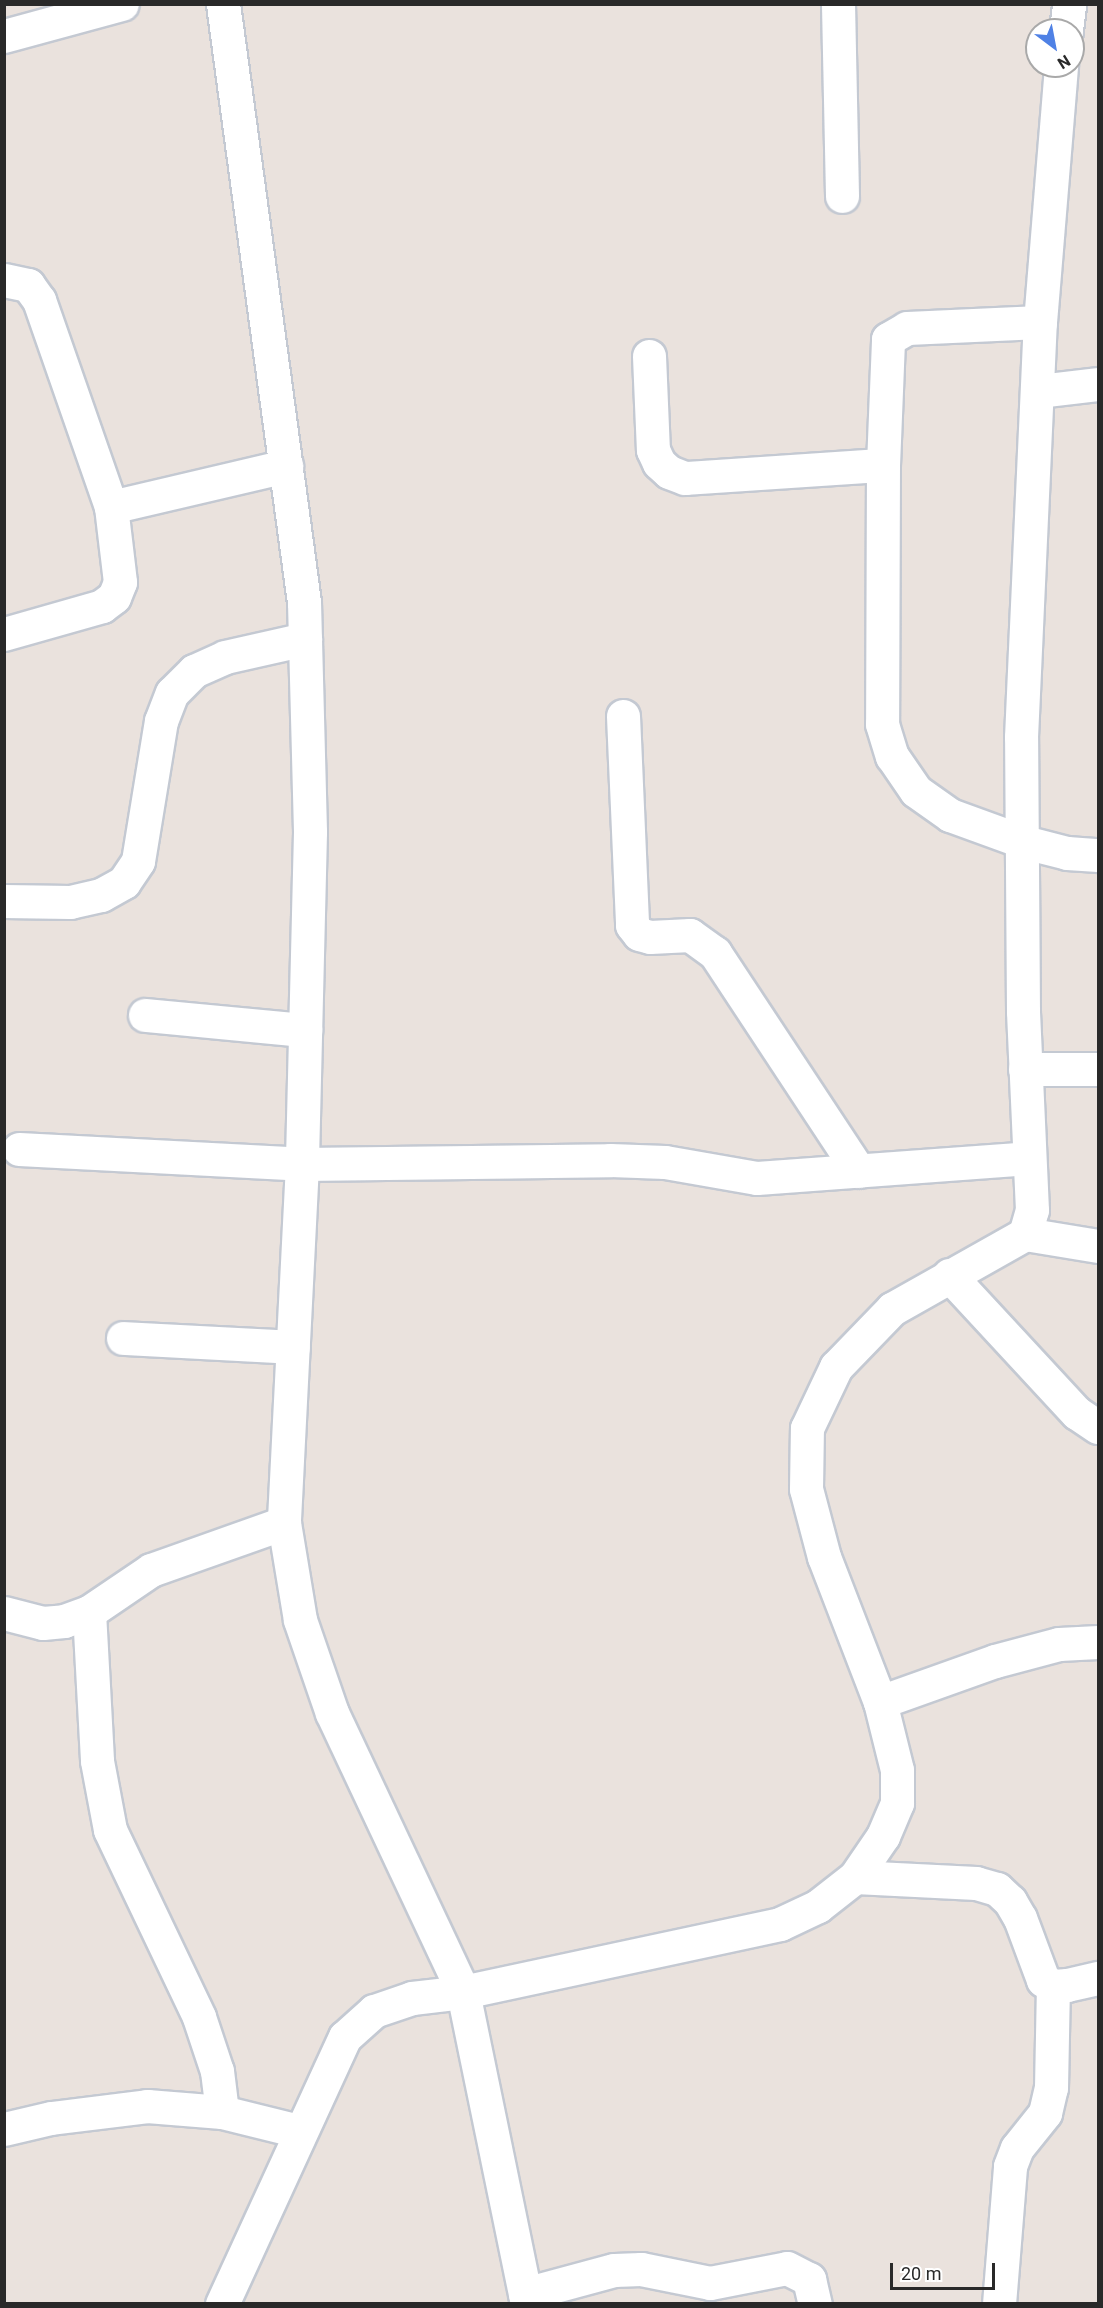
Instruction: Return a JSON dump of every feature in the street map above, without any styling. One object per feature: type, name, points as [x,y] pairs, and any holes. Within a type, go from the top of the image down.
[{"type":"street","points":[[4,36],[122,4]]},
{"type":"street","points":[[223,4],[304,602],[310,832],[302,1164],[284,1523],[300,1620],[332,1713],[463,1992],[526,2299],[614,2270],[641,2269],[710,2283],[787,2268],[809,2279],[816,2304]]},
{"type":"street","points":[[838,4],[842,196]]},
{"type":"street","points":[[1025,1234],[1032,1210],[1027,1158],[1025,1069],[1022,737],[1039,392],[1040,322],[1060,78]]},
{"type":"street","points":[[4,280],[28,285],[39,300],[111,507],[120,582],[114,597],[102,606],[4,634]]},
{"type":"street","points":[[1040,322],[907,328],[888,339],[883,465],[882,724],[892,756],[916,791],[950,815],[1024,842],[1067,853],[1098,855]]},
{"type":"street","points":[[649,356],[653,450],[659,463],[669,472],[685,478],[883,465]]},
{"type":"street","points":[[1039,392],[1098,384]]},
{"type":"street","points":[[111,507],[286,466]]},
{"type":"street","points":[[4,901],[70,902],[101,895],[124,882],[138,861],[161,720],[172,693],[194,671],[225,657],[305,639]]},
{"type":"street","points":[[623,716],[632,925],[639,934],[650,937],[690,935],[715,953],[859,1171]]},
{"type":"street","points":[[145,1015],[305,1030]]},
{"type":"street","points":[[1025,1069],[1098,1070]]},
{"type":"street","points":[[19,1149],[302,1164],[610,1160],[665,1162],[758,1178],[1027,1158]]},
{"type":"street","points":[[222,2304],[299,2132],[345,2037],[374,2011],[412,1998],[463,1992],[780,1924],[818,1906],[855,1877],[883,1836],[897,1803],[897,1770],[880,1702],[824,1557],[806,1489],[807,1428],[836,1367],[892,1309],[1025,1234],[1098,1246]]},
{"type":"street","points":[[950,1275],[1077,1413],[1098,1427]]},
{"type":"street","points":[[123,1338],[293,1347]]},
{"type":"street","points":[[4,1613],[43,1623],[64,1621],[89,1612],[151,1570],[284,1523]]},
{"type":"street","points":[[89,1612],[97,1761],[110,1830],[199,2017],[217,2071],[222,2112]]},
{"type":"street","points":[[880,1702],[995,1661],[1059,1644],[1098,1641]]},
{"type":"street","points":[[855,1877],[976,1883],[997,1889],[1010,1901],[1020,1918],[1036,1968],[1053,1986],[1051,2088],[1045,2113],[1017,2148],[1010,2166],[999,2304]]},
{"type":"street","points":[[1053,1986],[1098,1978]]},
{"type":"street","points":[[4,2130],[51,2118],[147,2106],[222,2112],[299,2132]]}]
